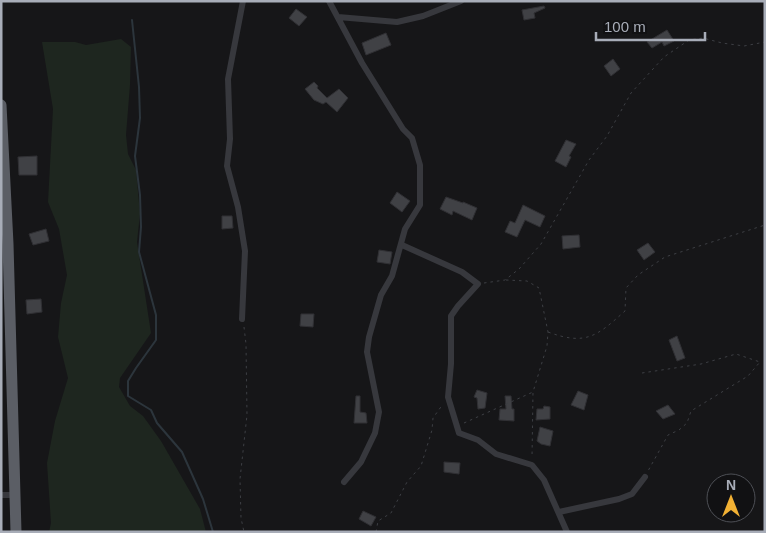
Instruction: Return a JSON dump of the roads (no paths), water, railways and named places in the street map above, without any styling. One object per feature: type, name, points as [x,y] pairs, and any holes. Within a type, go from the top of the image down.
[{"type":"highway","points":[[1,105],[6,344],[16,532]]},
{"type":"street","points":[[242,319],[245,251],[238,207],[227,166],[230,139],[228,80],[243,1]]},
{"type":"street","points":[[329,1],[362,63],[403,129],[412,138],[420,165],[420,205],[406,229],[392,276],[381,295],[368,337],[367,352],[379,412],[374,433],[361,462],[344,482]]},
{"type":"street","points":[[338,17],[396,22],[423,16],[461,1]]},
{"type":"street","points":[[402,245],[462,272],[478,284],[451,316],[448,397],[456,426],[459,433],[478,440],[496,454],[532,465],[544,480],[567,532]]},
{"type":"street","points":[[559,512],[619,499],[632,494],[645,477]]},
{"type":"street","points":[[1,495],[15,495]]},
{"type":"waterway","points":[[132,20],[139,87],[140,118],[135,156],[140,195],[141,227],[139,252],[156,315],[156,340],[128,381],[128,396],[151,410],[157,423],[182,452],[203,499],[213,532]]}]
